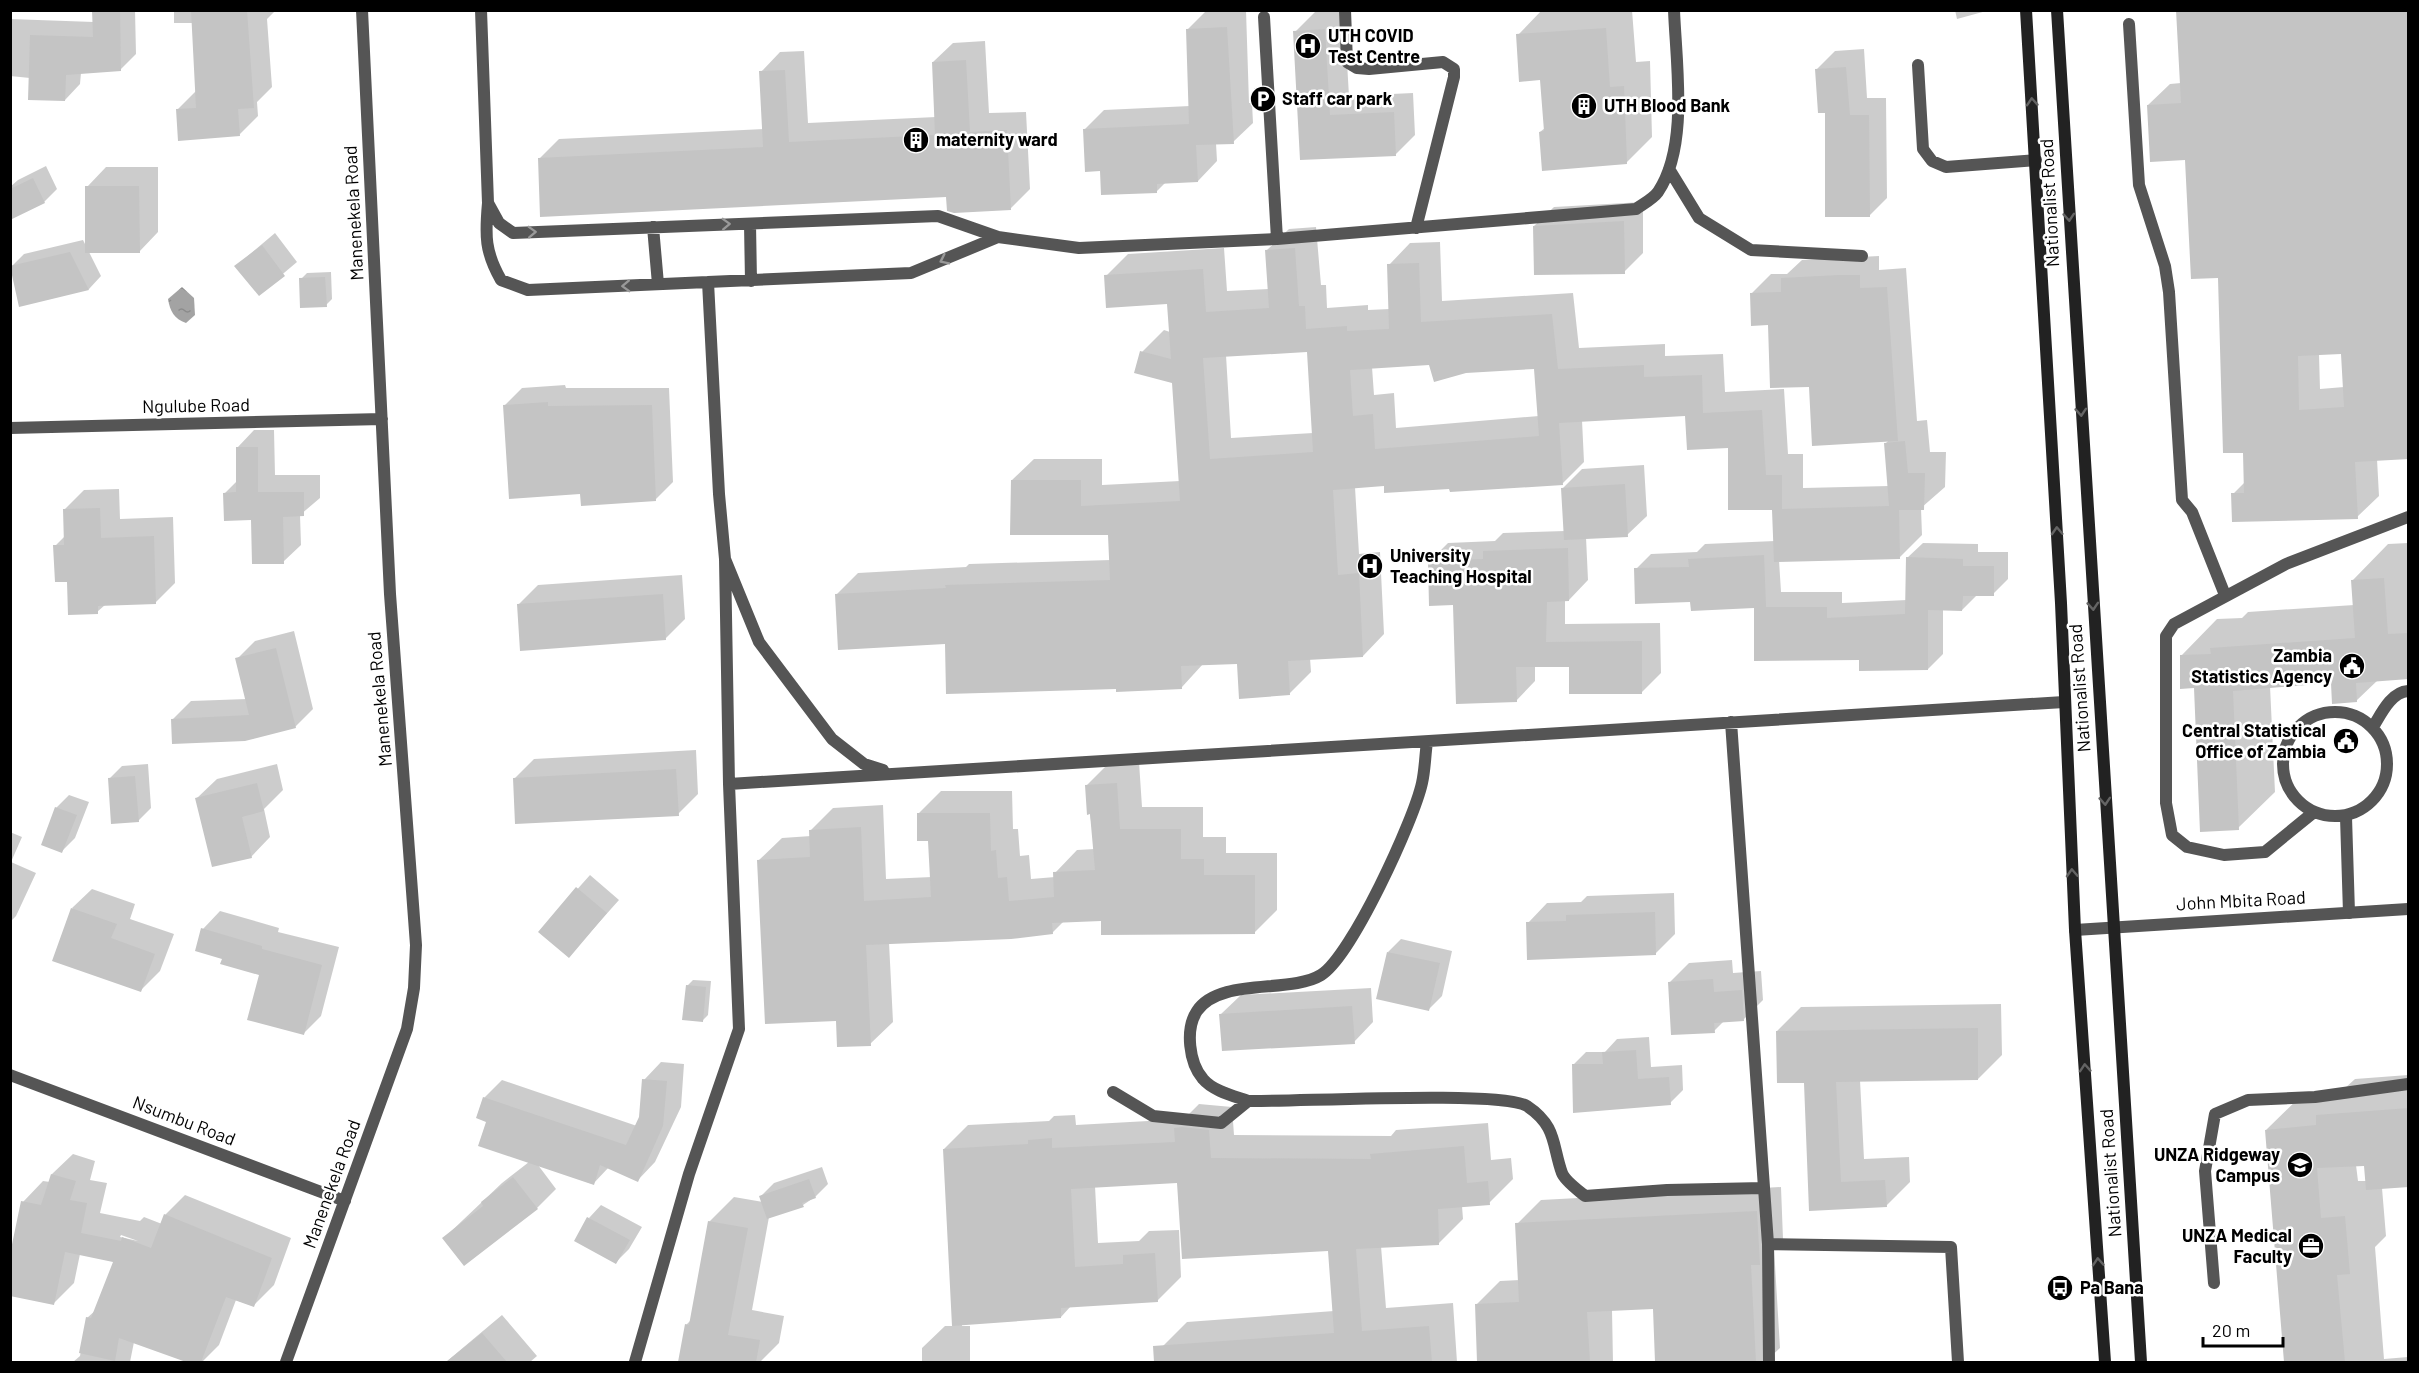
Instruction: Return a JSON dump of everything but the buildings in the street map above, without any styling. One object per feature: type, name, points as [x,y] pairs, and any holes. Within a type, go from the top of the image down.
[{"type":"main road","name":"Nationalist Road","points":[[2026,10],[2061,603],[2075,930],[2105,1362]]},
{"type":"main road","name":"Nationalist Road","points":[[2057,10],[2141,1362]]},
{"type":"street","name":"Manenekela Road","points":[[286,1362],[407,1029],[414,988],[416,945],[390,594],[362,10]]},
{"type":"street","points":[[481,10],[488,203],[486,234],[489,259],[501,280],[528,290],[911,273],[998,237]]},
{"type":"street","points":[[1345,10],[1347,62],[1357,68],[1369,69],[1443,62],[1454,69],[1454,77],[1416,228]]},
{"type":"street","points":[[488,203],[499,224],[513,233],[938,216],[998,237],[1079,248],[1277,239],[1636,209],[1657,194],[1670,169],[1677,135],[1674,10]]},
{"type":"street","points":[[1264,17],[1277,239]]},
{"type":"street","points":[[2129,24],[2139,185],[2165,266],[2169,292],[2182,500],[2192,512],[2225,595]]},
{"type":"street","points":[[1918,65],[1923,149],[1932,160],[1946,167],[2036,160]]},
{"type":"street","points":[[1670,169],[1699,218],[1751,250],[1862,256]]},
{"type":"street","points":[[750,224],[751,281]]},
{"type":"street","points":[[653,227],[658,284]]},
{"type":"street","points":[[635,1362],[689,1174],[739,1029],[729,784],[725,559],[719,494],[708,282]]},
{"type":"street","name":"Ngulube Road","points":[[10,428],[382,419]]},
{"type":"street","points":[[2314,812],[2265,852],[2224,855],[2187,848],[2172,835],[2166,803],[2166,636],[2174,624],[2286,564],[2409,517]]},
{"type":"street","points":[[725,559],[759,642],[832,739],[864,764],[893,773]]},
{"type":"street","points":[[2373,727],[2388,703],[2403,691],[2409,691]]},
{"type":"street","points":[[729,784],[2064,702]]},
{"type":"street","points":[[2340,711],[2358,717],[2373,727],[2384,747],[2386,770],[2380,791],[2365,808],[2346,817],[2330,817],[2314,812],[2297,802],[2288,788],[2283,770],[2284,751],[2292,734],[2305,721],[2322,713],[2340,711]]},
{"type":"street","points":[[1731,722],[1768,1244],[1769,1362]]},
{"type":"street","points":[[1427,742],[1422,784],[1392,860],[1366,915],[1336,959],[1322,975],[1214,994],[1197,1011],[1189,1034],[1194,1063],[1204,1080],[1226,1093],[1248,1101],[1484,1098],[1526,1105],[1545,1122],[1556,1142],[1563,1175],[1585,1196],[1667,1190],[1764,1188]]},
{"type":"street","points":[[2346,817],[2349,913]]},
{"type":"street","name":"John Mbita Road","points":[[2075,930],[2409,909]]},
{"type":"street","name":"Nsumbu Road","points":[[10,1075],[345,1201]]},
{"type":"street","points":[[2214,1283],[2205,1171],[2216,1114],[2248,1100],[2315,1097],[2409,1084]]},
{"type":"street","points":[[1113,1092],[1154,1116],[1221,1123],[1248,1101]]},
{"type":"street","points":[[1768,1244],[1951,1247],[1958,1362]]},
{"type":"water","points":[[182,287],[194,298],[195,315],[186,323],[173,314],[168,299]]},
{"type":"place","name":"UTH COVID Test Centre","points":[[1308,46]]},
{"type":"place","name":"Staff car park","points":[[1263,99]]},
{"type":"place","name":"UTH Blood Bank","points":[[1584,106]]},
{"type":"place","name":"maternity ward","points":[[916,140]]},
{"type":"place","name":"University Teaching Hospital","points":[[1370,566]]},
{"type":"place","name":"Zambia Statistics Agency","points":[[2352,666]]},
{"type":"place","name":"Central Statistical Office of Zambia","points":[[2346,741]]},
{"type":"place","name":"UNZA Ridgeway Campus","points":[[2300,1165]]},
{"type":"place","name":"UNZA Medical Faculty","points":[[2311,1246]]},
{"type":"place","name":"Pa Bana","points":[[2060,1288]]}]
